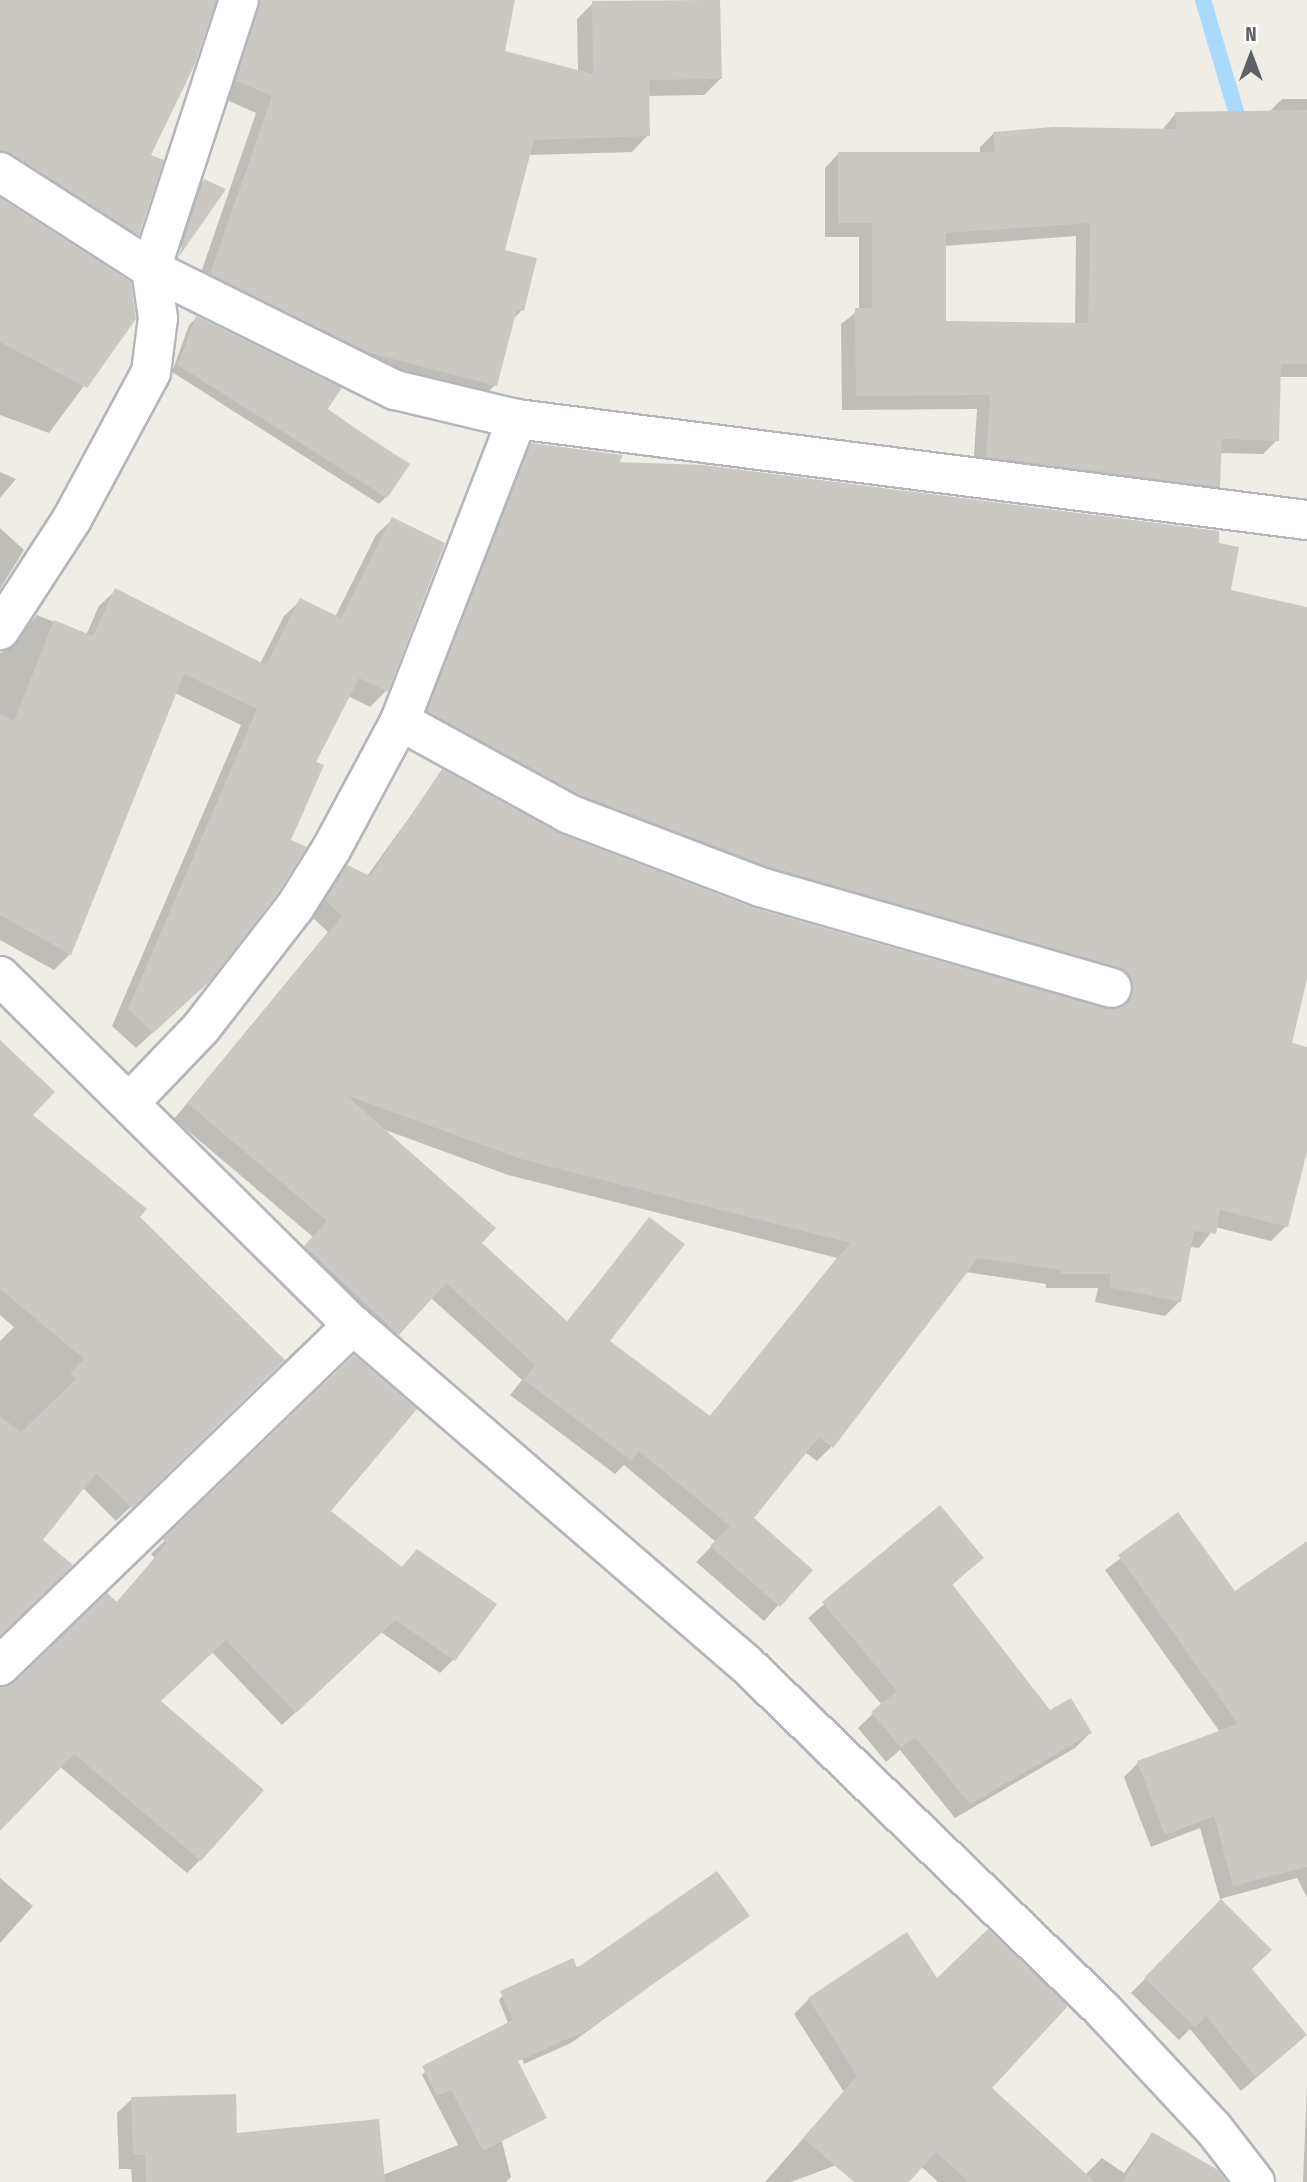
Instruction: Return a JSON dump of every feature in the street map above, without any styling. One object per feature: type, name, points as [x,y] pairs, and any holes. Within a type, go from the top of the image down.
[{"type":"street","points":[[0,630],[72,519],[151,372],[158,318],[151,269],[239,0]]},
{"type":"street","points":[[0,172],[151,269],[395,390],[517,419],[1303,519]]},
{"type":"street","points":[[131,1101],[201,1027],[295,907],[400,721],[517,419]]},
{"type":"street","points":[[400,721],[569,814],[760,887],[1112,988]]},
{"type":"street","points":[[0,976],[131,1101],[353,1325],[746,1664],[1102,2009],[1214,2129],[1255,2182]]},
{"type":"street","points":[[0,1666],[353,1325]]},
{"type":"building","points":[[0,0],[216,0],[195,64],[151,155],[164,160],[139,235],[0,150]]},
{"type":"building","points":[[260,0],[515,0],[505,51],[593,74],[592,1],[720,0],[722,79],[649,80],[650,136],[534,140],[505,250],[537,258],[524,311],[517,309],[497,386],[370,353],[210,274],[272,96],[236,81]]},
{"type":"building","points":[[1307,110],[1307,364],[1281,364],[1279,441],[1222,439],[1220,487],[986,457],[990,395],[856,396],[855,308],[872,308],[872,223],[838,223],[838,152],[995,152],[993,132],[1053,127],[1176,129],[1175,112]],"holes":[[[1090,223],[1088,323],[946,321],[946,233]]]},
{"type":"building","points":[[204,179],[226,189],[178,258]]},
{"type":"building","points":[[0,198],[131,282],[136,319],[87,388],[0,342]]},
{"type":"building","points":[[196,316],[342,388],[327,410],[410,464],[387,498],[178,365]]},
{"type":"building","points":[[531,443],[623,455],[620,462],[703,465],[1219,531],[1219,543],[1239,547],[1231,590],[1307,607],[1307,979],[1292,1043],[1307,1047],[1307,1152],[1288,1227],[1220,1210],[1216,1234],[1194,1231],[1181,1302],[1109,1287],[1111,1274],[1061,1274],[1061,1270],[978,1258],[833,1448],[819,1437],[754,1518],[813,1570],[780,1607],[710,1546],[730,1526],[639,1451],[631,1461],[524,1380],[535,1365],[446,1283],[399,1335],[304,1246],[327,1221],[187,1103],[342,916],[325,900],[347,865],[370,876],[442,769],[561,834],[754,908],[1106,1009],[1127,1004],[1133,983],[1118,967],[767,866],[578,794],[427,711]],"holes":[[[346,1095],[524,1160],[850,1243],[710,1416],[610,1341],[685,1244],[649,1217],[568,1322],[482,1243],[496,1228]]]},
{"type":"building","points":[[392,517],[445,543],[388,692],[359,678],[316,762],[324,765],[291,840],[307,847],[277,894],[210,981],[153,1033],[128,1009],[257,709],[184,674],[71,955],[0,915],[0,713],[14,721],[54,620],[93,636],[115,588],[266,665],[300,598],[341,618]]},
{"type":"building","points":[[0,1040],[55,1092],[33,1115],[147,1209],[140,1217],[285,1360],[132,1508],[96,1473],[43,1540],[73,1565],[0,1636],[0,1416],[21,1432],[76,1379],[70,1373],[84,1359],[0,1289]]},
{"type":"building","points":[[354,1355],[417,1409],[331,1511],[402,1567],[417,1549],[497,1604],[455,1661],[395,1620],[296,1713],[226,1640],[161,1701],[264,1790],[201,1861],[74,1754],[0,1831],[0,1687],[15,1682],[107,1593],[117,1602],[167,1543],[163,1539]]},
{"type":"building","points":[[940,1505],[984,1558],[952,1584],[1050,1710],[1071,1698],[1092,1733],[970,1804],[915,1737],[901,1748],[871,1712],[897,1691],[822,1602]]},
{"type":"building","points":[[1178,1512],[1235,1591],[1307,1541],[1307,1867],[1233,1886],[1214,1816],[1165,1835],[1137,1761],[1238,1724],[1118,1555]]},
{"type":"building","points":[[717,1871],[750,1916],[586,2031],[518,2061],[547,2118],[483,2151],[451,2090],[437,2096],[422,2066],[513,2020],[500,1991],[573,1958],[577,1968]]},
{"type":"building","points":[[1221,1899],[1272,1950],[1252,1969],[1307,2035],[1256,2078],[1206,2016],[1195,2027],[1144,1978]]},
{"type":"building","points":[[988,1929],[1068,2006],[992,2088],[1095,2182],[969,2182],[936,2152],[909,2182],[854,2182],[803,2138],[857,2076],[808,1998],[907,1932],[937,1978]]},
{"type":"building","points":[[236,2094],[237,2133],[379,2119],[385,2182],[146,2182],[145,2155],[133,2155],[131,2097]]},
{"type":"building","points":[[1152,2132],[1218,2170],[1227,2182],[1123,2182]]},
{"type":"waterway","points":[[1203,0],[1242,132]]}]
